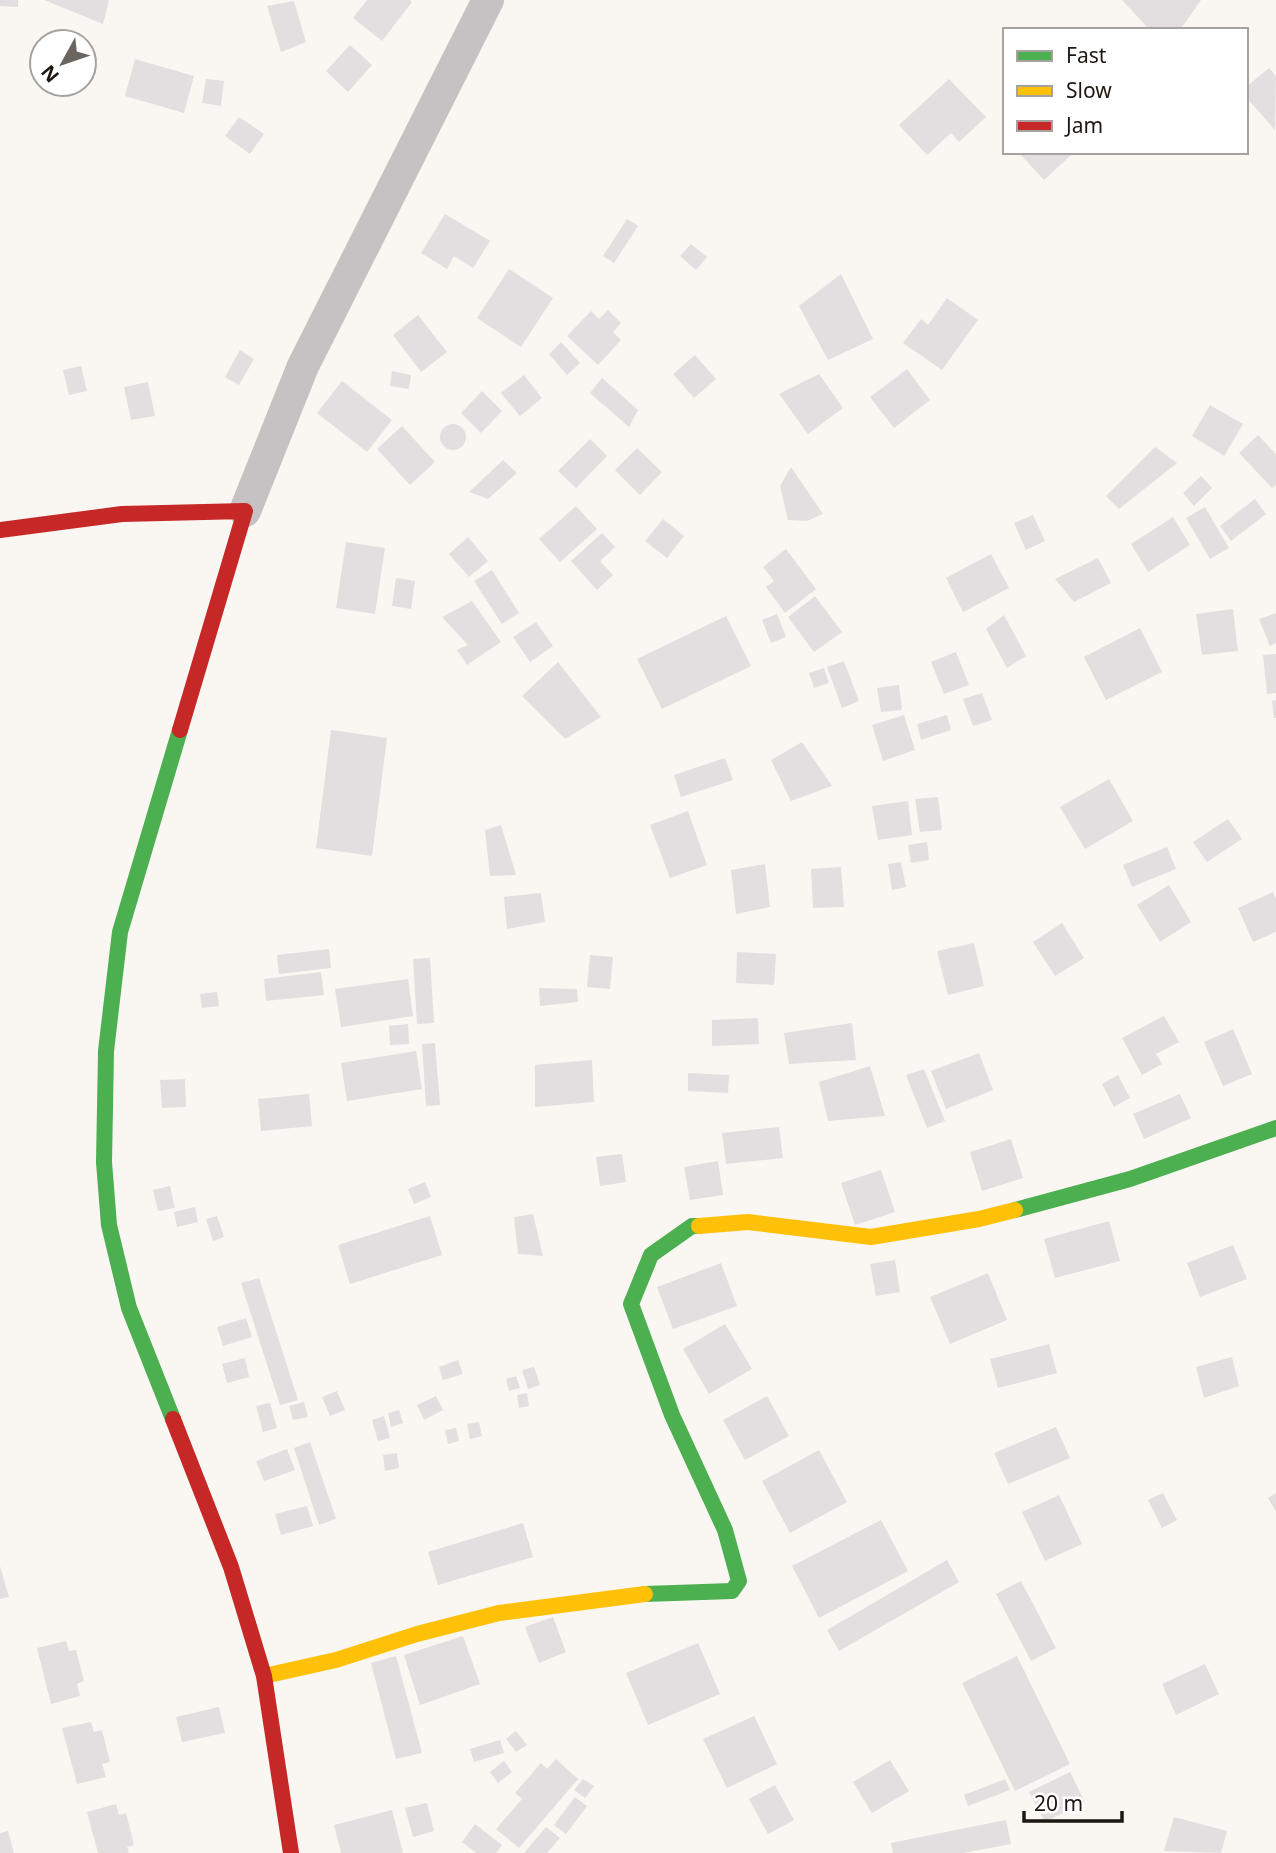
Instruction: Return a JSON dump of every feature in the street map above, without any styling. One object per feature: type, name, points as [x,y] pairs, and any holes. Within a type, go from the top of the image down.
[{"type":"street","points":[[291,1853],[264,1676],[231,1567],[129,1308],[109,1225],[104,1162],[106,1051],[120,932],[245,510],[303,366],[488,0]]},
{"type":"street","points":[[0,530],[122,514],[245,510]]},
{"type":"street","points":[[264,1676],[335,1660],[417,1634],[499,1613],[640,1594],[715,1594],[733,1591],[739,1581],[737,1568],[720,1519],[661,1388],[631,1304],[651,1255],[692,1226],[748,1222],[871,1237],[898,1233],[979,1219],[1130,1179],[1276,1128]]},
{"type":"building","points":[[0,0],[18,0],[18,7],[0,6]]},
{"type":"building","points":[[44,0],[109,0],[103,24]]},
{"type":"building","points":[[367,0],[412,2],[382,41],[353,18]]},
{"type":"building","points":[[1122,0],[1201,0],[1181,28],[1148,28]]},
{"type":"building","points":[[294,1],[306,42],[281,52],[267,6]]},
{"type":"building","points":[[350,45],[372,65],[348,92],[326,71]]},
{"type":"building","points":[[135,59],[194,76],[184,113],[125,96]]},
{"type":"building","points":[[1269,68],[1276,76],[1275,130],[1248,99],[1248,85]]},
{"type":"building","points":[[206,79],[224,81],[221,106],[202,103]]},
{"type":"building","points":[[949,79],[986,117],[959,142],[951,133],[927,155],[899,125]]},
{"type":"building","points":[[239,117],[264,134],[250,154],[225,136]]},
{"type":"building","points":[[1020,154],[1071,155],[1044,180]]},
{"type":"building","points":[[445,214],[490,241],[473,268],[454,256],[447,269],[421,253]]},
{"type":"building","points":[[627,219],[638,226],[614,263],[603,256]]},
{"type":"building","points":[[691,244],[707,257],[696,270],[680,256]]},
{"type":"building","points":[[509,269],[553,298],[521,347],[477,318]]},
{"type":"building","points":[[841,274],[873,339],[828,360],[799,306]]},
{"type":"building","points":[[947,298],[978,320],[942,370],[903,343],[921,319],[928,325]]},
{"type":"building","points":[[608,310],[621,323],[613,332],[621,340],[598,365],[567,336],[591,311],[599,319]]},
{"type":"building","points":[[418,315],[447,352],[421,372],[393,335]]},
{"type":"building","points":[[561,342],[580,363],[567,375],[549,354]]},
{"type":"building","points":[[240,350],[254,359],[239,385],[225,377]]},
{"type":"building","points":[[695,355],[716,379],[694,398],[673,374]]},
{"type":"building","points":[[81,366],[87,391],[69,395],[63,370]]},
{"type":"building","points":[[907,369],[930,400],[894,428],[870,397]]},
{"type":"building","points":[[392,371],[411,375],[409,389],[390,386]]},
{"type":"building","points":[[819,374],[843,408],[808,434],[779,394]]},
{"type":"building","points":[[524,375],[542,398],[520,416],[501,393]]},
{"type":"building","points":[[602,378],[638,410],[629,427],[590,393]]},
{"type":"building","points":[[342,381],[392,420],[367,452],[317,413]]},
{"type":"building","points":[[148,382],[155,416],[131,420],[124,387]]},
{"type":"building","points":[[482,391],[502,411],[481,433],[461,413]]},
{"type":"building","points":[[1210,405],[1243,424],[1224,456],[1192,436]]},
{"type":"building","points":[[453,424],[462,428],[466,437],[462,446],[453,450],[444,446],[440,437],[444,428]]},
{"type":"building","points":[[402,426],[435,462],[410,485],[377,449]]},
{"type":"building","points":[[1258,435],[1276,454],[1276,485],[1272,488],[1239,453]]},
{"type":"building","points":[[590,439],[607,456],[576,488],[558,471]]},
{"type":"building","points":[[1155,447],[1177,463],[1119,509],[1106,496]]},
{"type":"building","points":[[637,448],[662,472],[640,495],[615,470]]},
{"type":"building","points":[[503,460],[517,473],[488,499],[469,492]]},
{"type":"building","points":[[791,467],[823,514],[807,521],[788,520],[780,486]]},
{"type":"building","points":[[1201,476],[1212,488],[1194,506],[1183,493]]},
{"type":"building","points":[[1255,499],[1266,514],[1231,541],[1220,526]]},
{"type":"building","points":[[576,506],[597,529],[560,562],[539,539]]},
{"type":"building","points":[[1205,507],[1229,548],[1210,559],[1186,518]]},
{"type":"building","points":[[1033,515],[1045,541],[1026,550],[1014,523]]},
{"type":"building","points":[[1173,517],[1190,545],[1148,572],[1131,544]]},
{"type":"building","points":[[663,519],[684,536],[667,558],[645,541]]},
{"type":"building","points":[[602,533],[615,547],[600,561],[613,575],[597,590],[571,561]]},
{"type":"building","points":[[468,537],[488,561],[469,577],[449,554]]},
{"type":"building","points":[[346,542],[385,548],[375,614],[336,608]]},
{"type":"building","points":[[786,549],[816,589],[785,613],[766,587],[774,581],[763,567]]},
{"type":"building","points":[[991,554],[1009,588],[963,612],[946,578]]},
{"type":"building","points":[[1098,558],[1111,583],[1074,602],[1055,579]]},
{"type":"building","points":[[492,570],[519,613],[502,624],[474,581]]},
{"type":"building","points":[[396,578],[415,581],[411,609],[392,606]]},
{"type":"building","points":[[815,596],[842,632],[814,652],[788,617]]},
{"type":"building","points":[[472,601],[501,642],[467,665],[457,650],[468,645],[442,617]]},
{"type":"building","points":[[1233,609],[1238,651],[1202,655],[1196,614]]},
{"type":"building","points":[[1276,613],[1276,643],[1270,646],[1259,619]]},
{"type":"building","points":[[777,614],[786,637],[771,643],[762,620]]},
{"type":"building","points":[[1004,615],[1026,656],[1007,668],[986,629]]},
{"type":"building","points":[[726,616],[751,666],[662,709],[637,659]]},
{"type":"building","points":[[536,622],[553,646],[530,662],[513,637]]},
{"type":"building","points":[[1140,628],[1162,672],[1106,700],[1084,657]]},
{"type":"building","points":[[956,652],[969,685],[944,694],[931,662]]},
{"type":"building","points":[[1276,654],[1276,693],[1267,694],[1263,655]]},
{"type":"building","points":[[844,661],[859,701],[842,708],[827,667]]},
{"type":"building","points":[[558,662],[601,717],[565,739],[522,696]]},
{"type":"building","points":[[824,668],[829,683],[814,688],[809,673]]},
{"type":"building","points":[[899,685],[902,710],[881,712],[877,688]]},
{"type":"building","points":[[982,693],[992,720],[973,726],[963,699]]},
{"type":"building","points":[[1276,700],[1276,718],[1274,718],[1272,701]]},
{"type":"building","points":[[904,715],[915,750],[883,761],[872,725]]},
{"type":"building","points":[[947,715],[951,730],[921,740],[917,724]]},
{"type":"building","points":[[331,730],[387,738],[372,856],[316,848]]},
{"type":"building","points":[[802,742],[832,786],[791,801],[771,760]]},
{"type":"building","points":[[725,758],[733,780],[681,797],[674,775]]},
{"type":"building","points":[[1109,779],[1133,821],[1085,849],[1060,807]]},
{"type":"building","points":[[938,797],[942,830],[920,832],[915,799]]},
{"type":"building","points":[[908,801],[912,835],[878,840],[872,806]]},
{"type":"building","points":[[688,811],[707,865],[670,878],[650,825]]},
{"type":"building","points":[[1228,819],[1242,839],[1207,862],[1193,842]]},
{"type":"building","points":[[501,825],[516,875],[490,876],[485,830]]},
{"type":"building","points":[[927,842],[929,860],[911,863],[908,845]]},
{"type":"building","points":[[1167,847],[1176,869],[1132,887],[1123,865]]},
{"type":"building","points":[[901,862],[906,887],[892,890],[888,864]]},
{"type":"building","points":[[765,864],[770,907],[736,914],[731,870]]},
{"type":"building","points":[[841,867],[844,907],[813,908],[811,869]]},
{"type":"building","points":[[1169,885],[1191,922],[1160,942],[1137,905]]},
{"type":"building","points":[[1273,892],[1276,899],[1276,932],[1253,942],[1238,908]]},
{"type":"building","points":[[541,893],[545,922],[507,929],[504,897]]},
{"type":"building","points":[[1062,923],[1084,958],[1055,976],[1033,942]]},
{"type":"building","points":[[974,943],[984,986],[948,995],[937,951]]},
{"type":"building","points":[[329,949],[331,968],[279,974],[277,955]]},
{"type":"building","points":[[737,952],[776,954],[774,985],[736,983]]},
{"type":"building","points":[[590,955],[613,957],[610,989],[587,987]]},
{"type":"building","points":[[430,958],[434,1023],[417,1024],[413,959]]},
{"type":"building","points":[[321,972],[324,995],[266,1001],[264,979]]},
{"type":"building","points":[[408,979],[413,1016],[341,1027],[335,989]]},
{"type":"building","points":[[539,988],[577,989],[578,1002],[540,1006]]},
{"type":"building","points":[[217,992],[219,1006],[202,1008],[200,994]]},
{"type":"building","points":[[1164,1016],[1179,1042],[1156,1054],[1162,1064],[1142,1075],[1122,1038]]},
{"type":"building","points":[[758,1018],[759,1044],[712,1046],[712,1020]]},
{"type":"building","points":[[852,1023],[856,1060],[789,1064],[784,1033]]},
{"type":"building","points":[[408,1024],[409,1044],[390,1045],[389,1026]]},
{"type":"building","points":[[1233,1029],[1252,1074],[1223,1086],[1204,1042]]},
{"type":"building","points":[[435,1043],[440,1105],[426,1106],[422,1044]]},
{"type":"building","points":[[416,1051],[422,1089],[347,1101],[341,1063]]},
{"type":"building","points":[[979,1053],[993,1090],[946,1109],[931,1071]]},
{"type":"building","points":[[592,1060],[594,1102],[535,1107],[535,1065]]},
{"type":"building","points":[[870,1066],[885,1116],[828,1121],[819,1082]]},
{"type":"building","points":[[924,1069],[945,1121],[927,1128],[906,1075]]},
{"type":"building","points":[[688,1073],[729,1075],[728,1093],[688,1091]]},
{"type":"building","points":[[1118,1075],[1130,1098],[1114,1107],[1102,1084]]},
{"type":"building","points":[[185,1079],[186,1107],[162,1108],[160,1080]]},
{"type":"building","points":[[309,1094],[312,1126],[261,1131],[258,1099]]},
{"type":"building","points":[[1180,1094],[1191,1118],[1144,1139],[1133,1114]]},
{"type":"building","points":[[779,1127],[783,1158],[726,1164],[722,1133]]},
{"type":"building","points":[[1011,1139],[1023,1178],[982,1191],[970,1152]]},
{"type":"building","points":[[622,1154],[626,1182],[600,1186],[596,1157]]},
{"type":"building","points":[[718,1161],[723,1195],[690,1200],[684,1167]]},
{"type":"building","points":[[881,1170],[895,1212],[855,1225],[841,1183]]},
{"type":"building","points":[[425,1182],[431,1197],[414,1204],[408,1189]]},
{"type":"building","points":[[170,1186],[175,1208],[158,1211],[153,1190]]},
{"type":"building","points":[[195,1207],[198,1222],[177,1227],[174,1212]]},
{"type":"building","points":[[533,1214],[543,1256],[518,1254],[514,1217]]},
{"type":"building","points":[[217,1216],[224,1237],[213,1241],[206,1219]]},
{"type":"building","points":[[430,1216],[442,1255],[350,1284],[338,1245]]},
{"type":"building","points":[[1109,1221],[1120,1261],[1055,1278],[1044,1239]]},
{"type":"building","points":[[1233,1245],[1247,1279],[1200,1297],[1187,1263]]},
{"type":"building","points":[[895,1260],[900,1292],[876,1296],[870,1264]]},
{"type":"building","points":[[721,1263],[737,1306],[673,1329],[657,1287]]},
{"type":"building","points":[[988,1273],[1007,1320],[950,1344],[930,1297]]},
{"type":"building","points":[[259,1278],[298,1400],[280,1405],[241,1283]]},
{"type":"building","points":[[246,1318],[252,1337],[223,1346],[217,1327]]},
{"type":"building","points":[[725,1324],[752,1369],[709,1394],[683,1349]]},
{"type":"building","points":[[1049,1344],[1057,1373],[998,1388],[990,1359]]},
{"type":"building","points":[[1232,1357],[1239,1386],[1204,1398],[1196,1367]]},
{"type":"building","points":[[245,1358],[249,1377],[227,1383],[222,1364]]},
{"type":"building","points":[[458,1360],[463,1374],[443,1380],[439,1367]]},
{"type":"building","points":[[534,1367],[540,1385],[528,1389],[522,1370]]},
{"type":"building","points":[[516,1376],[520,1388],[509,1391],[506,1379]]},
{"type":"building","points":[[337,1391],[345,1410],[330,1416],[322,1397]]},
{"type":"building","points":[[527,1393],[529,1406],[519,1408],[517,1395]]},
{"type":"building","points":[[436,1396],[443,1410],[424,1420],[417,1405]]},
{"type":"building","points":[[767,1396],[789,1436],[745,1460],[723,1420]]},
{"type":"building","points":[[304,1402],[308,1417],[293,1420],[289,1406]]},
{"type":"building","points":[[270,1403],[277,1428],[263,1432],[256,1406]]},
{"type":"building","points":[[399,1410],[403,1423],[391,1427],[388,1413]]},
{"type":"building","points":[[384,1416],[390,1438],[378,1441],[372,1420]]},
{"type":"building","points":[[479,1422],[482,1436],[470,1439],[467,1424]]},
{"type":"building","points":[[1056,1427],[1070,1458],[1008,1484],[994,1453]]},
{"type":"building","points":[[456,1428],[459,1441],[448,1444],[445,1430]]},
{"type":"building","points":[[310,1442],[336,1519],[319,1525],[294,1448]]},
{"type":"building","points":[[287,1449],[295,1470],[264,1481],[256,1461]]},
{"type":"building","points":[[819,1450],[847,1502],[790,1533],[762,1481]]},
{"type":"building","points":[[397,1453],[399,1468],[385,1471],[383,1455]]},
{"type":"building","points":[[1163,1493],[1177,1520],[1162,1528],[1148,1500]]},
{"type":"building","points":[[1276,1493],[1276,1512],[1268,1498]]},
{"type":"building","points":[[1059,1495],[1082,1544],[1045,1561],[1022,1512]]},
{"type":"building","points":[[307,1506],[313,1526],[281,1535],[275,1514]]},
{"type":"building","points":[[881,1520],[908,1571],[819,1618],[792,1566]]},
{"type":"building","points":[[523,1523],[533,1557],[438,1585],[428,1552]]},
{"type":"building","points":[[947,1560],[959,1582],[839,1651],[827,1630]]},
{"type":"building","points":[[0,1566],[9,1597],[0,1599]]},
{"type":"building","points":[[1021,1581],[1056,1648],[1031,1661],[996,1594]]},
{"type":"building","points":[[553,1617],[566,1652],[539,1663],[525,1627]]},
{"type":"building","points":[[463,1636],[480,1684],[420,1705],[404,1655]]},
{"type":"building","points":[[66,1641],[69,1651],[76,1650],[84,1681],[77,1684],[80,1696],[51,1704],[37,1648]]},
{"type":"building","points":[[698,1643],[720,1694],[648,1725],[626,1673]]},
{"type":"building","points":[[396,1656],[422,1753],[396,1759],[371,1663]]},
{"type":"building","points":[[1017,1656],[1070,1764],[1015,1791],[962,1683]]},
{"type":"building","points":[[1205,1664],[1219,1694],[1176,1715],[1162,1684]]},
{"type":"building","points":[[219,1707],[225,1733],[182,1742],[176,1717]]},
{"type":"building","points":[[754,1716],[777,1764],[727,1788],[703,1739]]},
{"type":"building","points":[[91,1722],[94,1732],[102,1730],[110,1762],[102,1764],[106,1777],[77,1784],[62,1728]]},
{"type":"building","points":[[516,1731],[527,1745],[516,1752],[506,1739]]},
{"type":"building","points":[[500,1740],[504,1753],[474,1762],[470,1749]]},
{"type":"building","points":[[556,1759],[578,1779],[519,1848],[496,1829],[522,1799],[515,1793],[541,1763],[547,1769]]},
{"type":"building","points":[[890,1760],[909,1791],[872,1813],[853,1782]]},
{"type":"building","points":[[504,1761],[512,1772],[498,1783],[490,1772]]},
{"type":"building","points":[[1070,1772],[1085,1802],[1045,1822],[1029,1792]]},
{"type":"building","points":[[583,1779],[594,1786],[585,1798],[574,1790]]},
{"type":"building","points":[[1005,1779],[1010,1790],[968,1806],[964,1795]]},
{"type":"building","points":[[775,1785],[794,1820],[768,1834],[749,1799]]},
{"type":"building","points":[[575,1797],[587,1806],[566,1834],[554,1825]]},
{"type":"building","points":[[427,1803],[434,1831],[413,1837],[405,1808]]},
{"type":"building","points":[[116,1804],[119,1815],[126,1813],[134,1845],[127,1847],[129,1853],[98,1853],[87,1812]]},
{"type":"building","points":[[392,1810],[403,1853],[341,1853],[334,1825]]},
{"type":"building","points":[[1174,1817],[1227,1831],[1221,1853],[1164,1851]]},
{"type":"building","points":[[1006,1820],[1011,1844],[963,1853],[893,1853],[891,1843]]},
{"type":"building","points":[[475,1824],[502,1845],[496,1853],[476,1853],[462,1842]]},
{"type":"building","points":[[546,1827],[560,1838],[547,1853],[524,1853]]},
{"type":"building","points":[[8,1831],[14,1853],[0,1853],[0,1833]]},
{"type":"traffic: fast","points":[[173,1419],[129,1308],[109,1225],[104,1162],[106,1051],[120,932],[180,730]]},
{"type":"traffic: fast","points":[[1015,1210],[1130,1179],[1276,1128]]},
{"type":"traffic: fast","points":[[645,1594],[732,1591],[739,1581],[725,1530],[672,1415],[631,1304],[651,1255],[692,1226],[699,1226]]},
{"type":"traffic: slow","points":[[699,1226],[748,1222],[871,1237],[979,1219],[1015,1210]]},
{"type":"traffic: slow","points":[[264,1676],[336,1660],[417,1634],[499,1613],[645,1594]]},
{"type":"traffic: jam","points":[[0,530],[122,514],[245,511],[180,730]]},
{"type":"traffic: jam","points":[[173,1419],[231,1567],[264,1676],[291,1853]]}]
